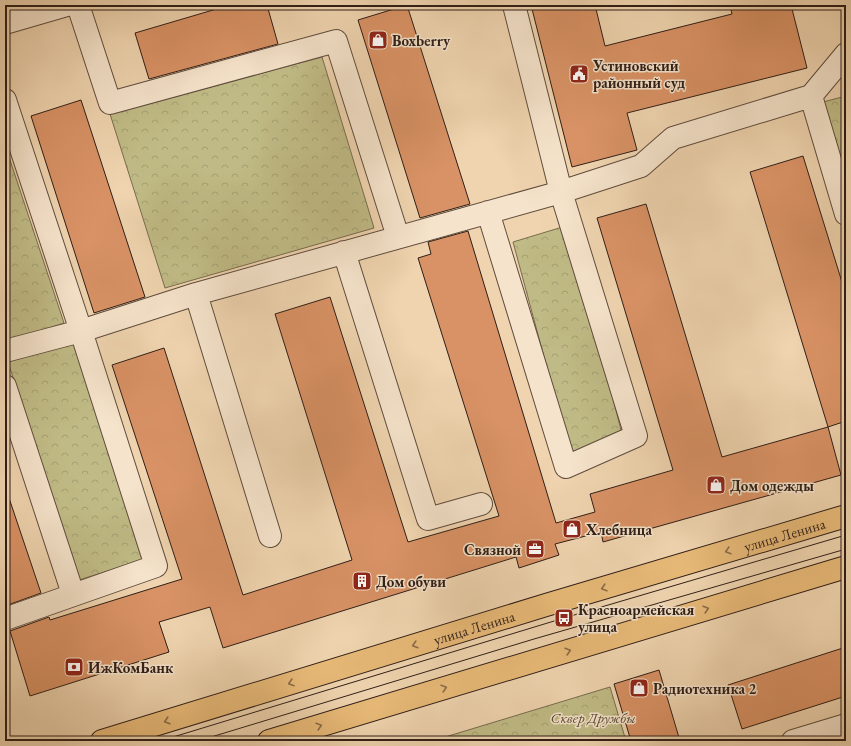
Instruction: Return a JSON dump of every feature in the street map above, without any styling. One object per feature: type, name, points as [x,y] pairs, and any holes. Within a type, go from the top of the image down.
[{"type":"main road","name":"улица Ленина","points":[[102,741],[546,605],[846,516]]},
{"type":"main road","points":[[269,741],[846,567]]},
{"type":"lane","points":[[5,23],[67,5]]},
{"type":"lane","points":[[78,5],[110,103],[336,41],[398,237]]},
{"type":"lane","points":[[488,212],[566,467],[636,436],[561,192],[514,5]]},
{"type":"lane","points":[[5,351],[81,331],[196,294],[561,192],[641,166],[673,138],[811,96],[846,54]]},
{"type":"lane","points":[[811,96],[846,214]]},
{"type":"lane","points":[[5,100],[156,566],[5,618]]},
{"type":"lane","points":[[344,252],[428,519],[481,504]]},
{"type":"lane","points":[[196,294],[270,536]]},
{"type":"lane","points":[[5,386],[73,594]]},
{"type":"lane","points":[[793,741],[846,725]]},
{"type":"green space","points":[[322,57],[374,228],[165,288],[110,114]]},
{"type":"green space","points":[[846,96],[846,179],[823,102]]},
{"type":"green space","points":[[5,145],[64,323],[5,342]]},
{"type":"green space","points":[[569,225],[622,434],[570,453],[513,242]]},
{"type":"green space","points":[[74,341],[145,559],[79,580],[8,362]]},
{"type":"green space","name":"Сквер Дружбы","points":[[610,687],[626,741],[432,741]]},
{"type":"building","points":[[230,5],[267,5],[278,44],[149,79],[135,33]]},
{"type":"building","points":[[407,5],[470,204],[420,218],[358,20]]},
{"type":"building","points":[[531,5],[595,5],[605,46],[732,14],[730,5],[791,5],[807,68],[627,113],[637,150],[572,167]]},
{"type":"building","points":[[81,100],[145,297],[94,313],[31,116]]},
{"type":"building","points":[[803,156],[846,295],[846,421],[828,427],[750,172]]},
{"type":"building","points":[[646,204],[722,457],[828,427],[841,475],[603,542],[601,532],[555,544],[559,555],[519,568],[516,557],[223,648],[210,607],[159,622],[169,652],[30,696],[10,631],[49,617],[50,620],[182,579],[112,365],[164,348],[243,595],[352,560],[275,314],[330,297],[408,542],[499,516],[418,258],[431,254],[428,242],[468,231],[556,523],[595,512],[590,494],[673,470],[597,218]]},
{"type":"building","points":[[5,498],[9,498],[41,593],[5,606]]},
{"type":"building","points":[[846,647],[846,696],[742,729],[728,685]]},
{"type":"building","points":[[659,670],[680,741],[631,741],[614,684]]},
{"type":"tram line","points":[[160,741],[564,618],[846,535]]},
{"type":"tram line","points":[[198,741],[534,639],[846,549]]},
{"type":"place","name":"Boxberry","points":[[378,40]]},
{"type":"place","name":"Устиновский районный суд","points":[[579,74]]},
{"type":"place","name":"Дом одежды","points":[[716,485]]},
{"type":"place","name":"Хлебница","points":[[572,529]]},
{"type":"place","name":"Связной","points":[[535,549]]},
{"type":"place","name":"Дом обуви","points":[[362,581]]},
{"type":"place","name":"Красноармейская улица","points":[[564,618]]},
{"type":"place","name":"ИжКомБанк","points":[[74,667]]},
{"type":"place","name":"Радиотехника 2","points":[[639,688]]}]
